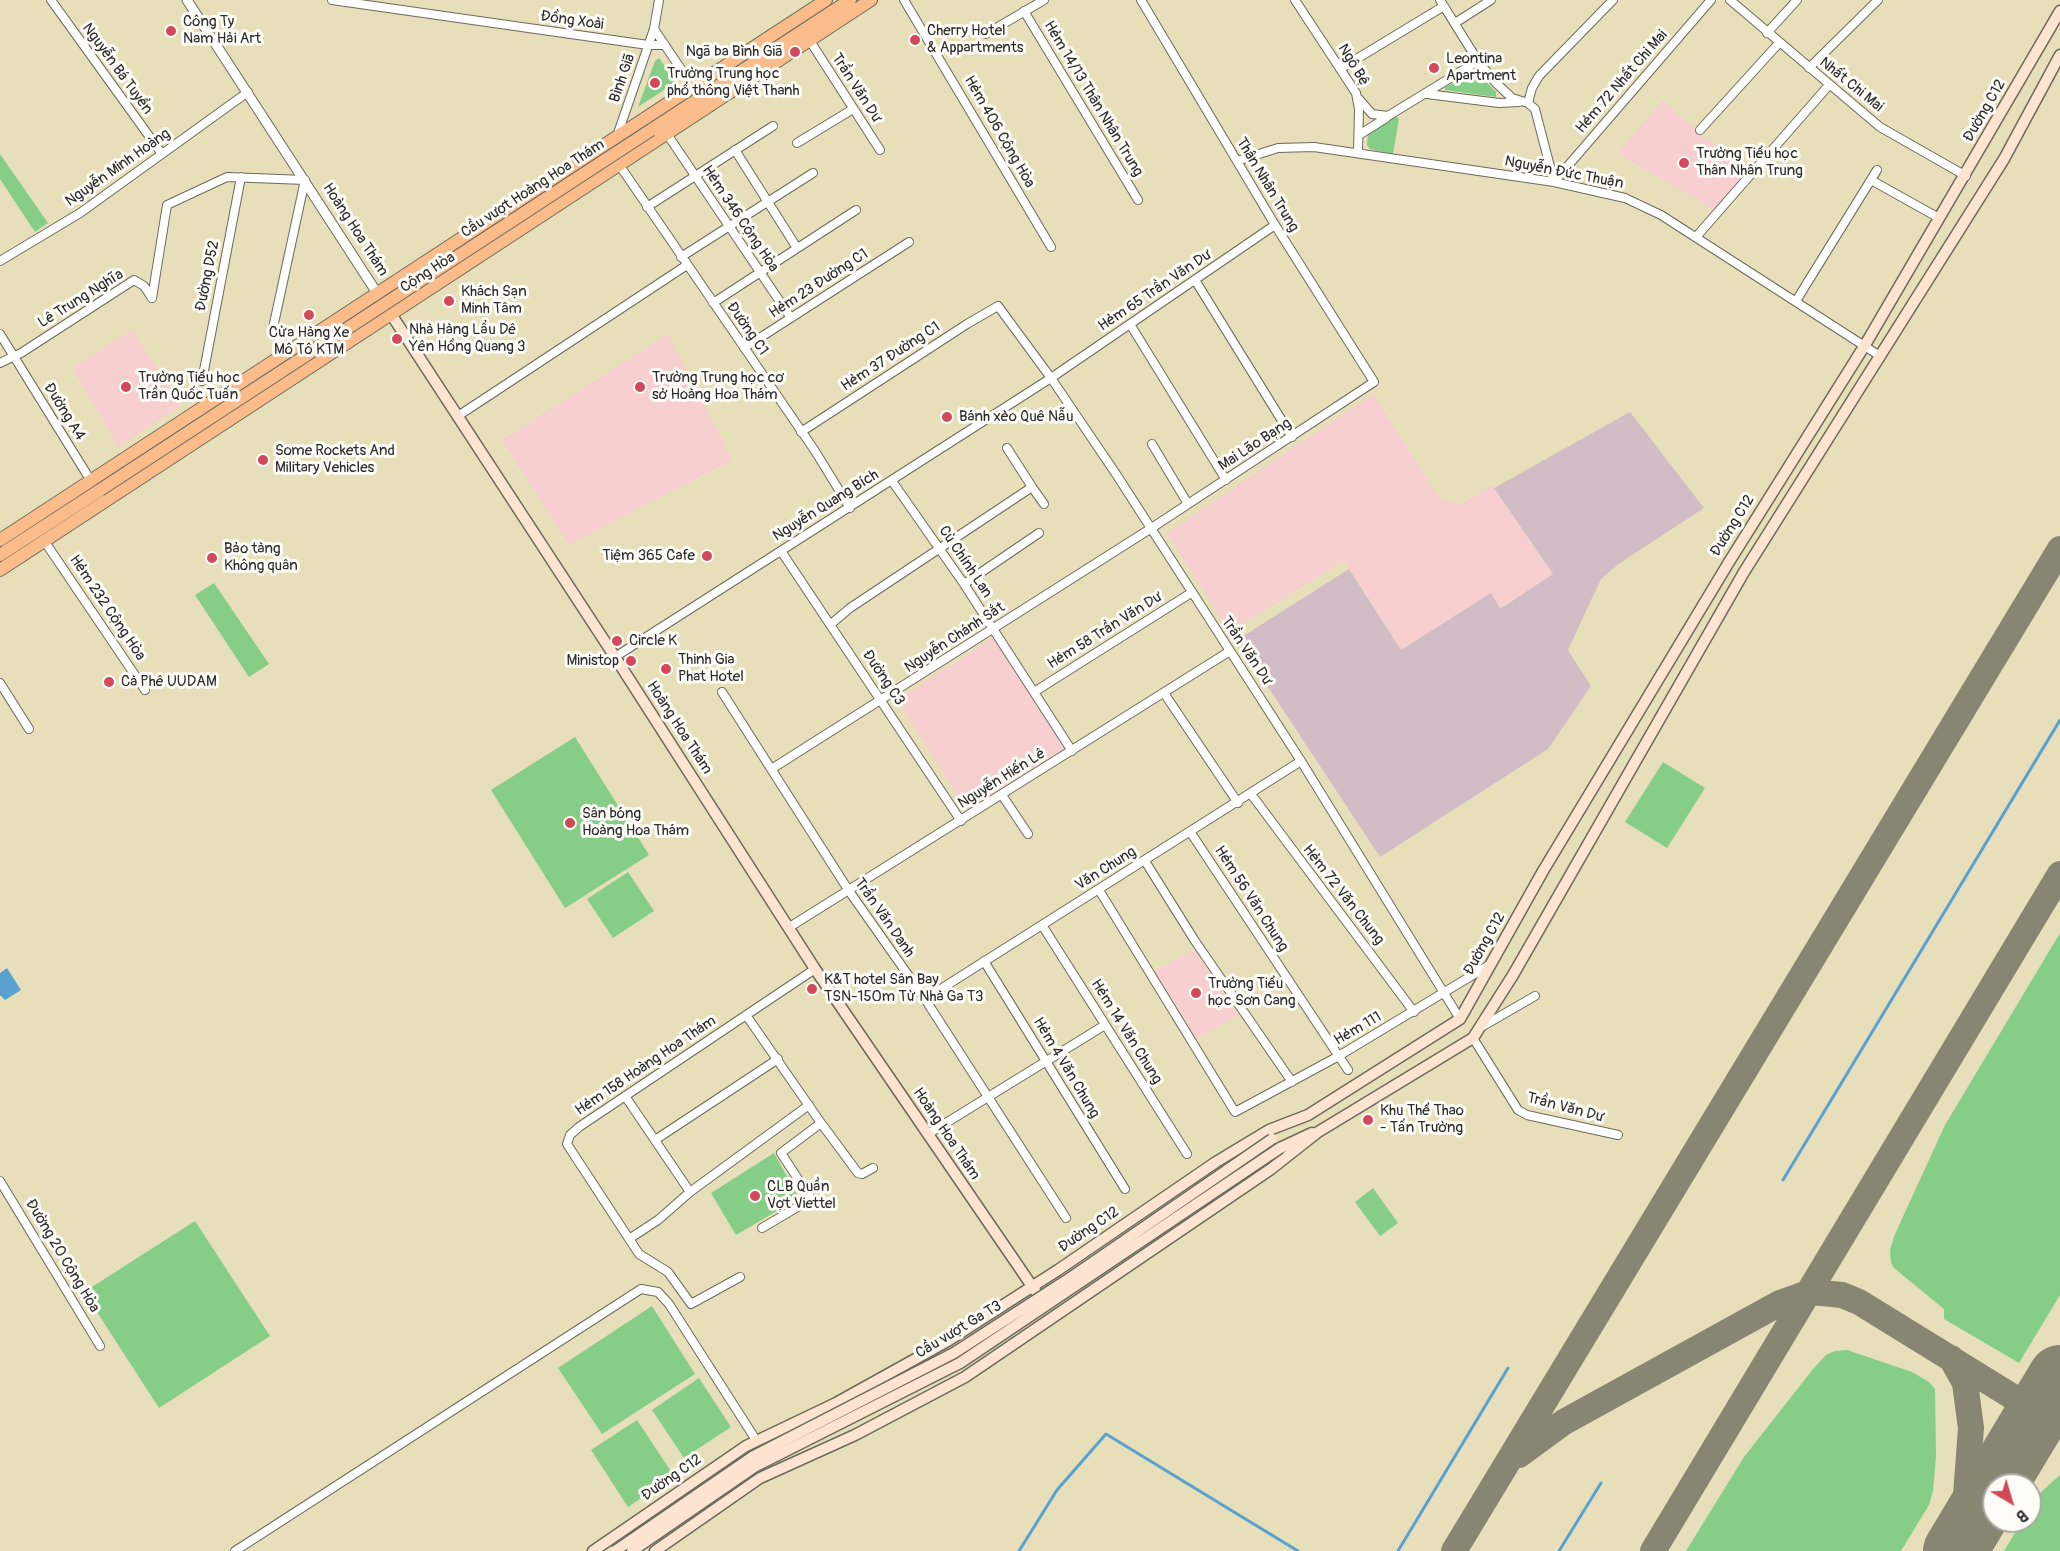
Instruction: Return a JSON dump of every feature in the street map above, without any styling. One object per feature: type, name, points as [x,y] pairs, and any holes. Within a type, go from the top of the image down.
[{"type":"main road","name":"Cộng Hòa","points":[[0,555],[286,353],[826,0]]},
{"type":"main road","name":"Cầu vượt Hoàng Hoa Thám","points":[[95,486],[850,0]]},
{"type":"main road","name":"Cộng Hòa","points":[[0,570],[871,0]]},
{"type":"main road","name":"Đường C12","points":[[593,1551],[756,1440],[836,1403],[946,1342],[1032,1287],[1216,1162],[1269,1130],[1308,1115],[1460,1019],[1543,871],[1723,572],[1865,345],[1938,218],[1966,176],[2060,11]]},
{"type":"main road","points":[[655,1551],[760,1478],[855,1435],[965,1377],[1271,1169],[1318,1132],[1473,1038],[1483,1026],[1744,572],[2004,159],[2060,55]]},
{"type":"main road","points":[[436,254],[450,276]]},
{"type":"main road","name":"Hoàng Hoa Thám","points":[[377,293],[615,657],[814,969],[1054,1317]]},
{"type":"main road","points":[[321,330],[336,351]]},
{"type":"main road","name":"Cộng Hòa","points":[[0,540],[95,486]]},
{"type":"main road","name":"Cầu vượt Ga T3","points":[[615,1551],[752,1457],[954,1353],[1067,1280],[1308,1115]]},
{"type":"main road","name":"Cầu vượt Ga T3","points":[[632,1551],[756,1466],[960,1363],[1280,1148],[1302,1136],[1318,1132]]},
{"type":"street","name":"Nguyễn Bá Tuyển","points":[[51,0],[162,154]]},
{"type":"street","name":"Hoàng Hoa Thám","points":[[187,0],[306,180],[377,293]]},
{"type":"street","name":"Đồng Xoài","points":[[332,0],[648,45],[665,45]]},
{"type":"street","name":"Bình Giã","points":[[617,136],[654,29],[660,0]]},
{"type":"street","name":"Hẻm 406 Cộng Hòa","points":[[904,0],[1051,247]]},
{"type":"street","name":"Hẻm 14/13 Thân Nhân Trung","points":[[986,34],[1044,0]]},
{"type":"street","name":"Thân Nhân Trung","points":[[1141,0],[1275,225],[1374,382]]},
{"type":"street","name":"Ngô Bệ","points":[[1295,0],[1356,93],[1358,153]]},
{"type":"street","points":[[1455,23],[1491,0]]},
{"type":"street","points":[[1524,103],[1539,76],[1613,0]]},
{"type":"street","name":"Hẻm 72 Nhất Chi Mai","points":[[1554,182],[1711,0]]},
{"type":"street","name":"Nhất Chi Mai","points":[[1730,0],[1880,127],[1966,176]]},
{"type":"street","points":[[1767,33],[1797,0]]},
{"type":"street","points":[[1809,68],[1878,0]]},
{"type":"street","points":[[1340,69],[1442,3],[1478,62],[1502,90],[1537,114],[1554,182]]},
{"type":"street","name":"Hẻm 14/13 Thân Nhân Trung","points":[[1024,11],[1138,200]]},
{"type":"street","points":[[654,29],[693,87]]},
{"type":"street","name":"Trần Văn Dư","points":[[810,41],[880,150]]},
{"type":"street","points":[[1700,130],[1779,43]]},
{"type":"street","points":[[1359,135],[1478,62]]},
{"type":"street","points":[[1696,237],[1828,85]]},
{"type":"street","name":"Nguyễn Minh Hoàng","points":[[0,261],[80,213],[248,92]]},
{"type":"street","points":[[1356,93],[1372,114],[1384,116],[1395,112]]},
{"type":"street","points":[[1427,94],[1499,103],[1524,103]]},
{"type":"street","points":[[797,143],[853,109]]},
{"type":"street","points":[[647,207],[773,126]]},
{"type":"street","name":"Hẻm 346 Cộng Hòa","points":[[668,134],[791,318]]},
{"type":"street","name":"Nguyễn Đức Thuận","points":[[1237,161],[1263,151],[1293,147],[1358,153],[1554,182],[1638,203],[1696,237],[1880,356]]},
{"type":"street","points":[[735,150],[797,248]]},
{"type":"street","name":"Đường C1","points":[[620,166],[850,508]]},
{"type":"street","points":[[1796,301],[1877,170]]},
{"type":"street","points":[[681,257],[813,173]]},
{"type":"street","name":"Lê Trung Nghĩa","points":[[0,363],[135,280],[144,286],[152,298],[167,205],[224,179],[241,177],[306,180]]},
{"type":"street","name":"Đường D52","points":[[202,381],[241,177]]},
{"type":"street","points":[[286,353],[273,328],[306,180]]},
{"type":"street","points":[[1871,180],[1938,218]]},
{"type":"street","points":[[712,303],[856,210]]},
{"type":"street","name":"Hẻm 65 Trần Văn Dư","points":[[1051,378],[1275,225]]},
{"type":"street","name":"Hẻm 23 Đường C1","points":[[744,348],[909,242]]},
{"type":"street","points":[[458,416],[687,265]]},
{"type":"street","points":[[1195,280],[1292,437]]},
{"type":"street","name":"Trần Văn Dư","points":[[998,306],[1051,378],[1116,474],[1301,761],[1460,1019]]},
{"type":"street","name":"Hẻm 37 Đường C1","points":[[801,432],[998,306]]},
{"type":"street","points":[[1130,324],[1226,480]]},
{"type":"street","name":"Đường A4","points":[[0,334],[95,486]]},
{"type":"street","name":"Nguyễn Quang Bích","points":[[615,657],[1051,378]]},
{"type":"street","name":"Mai Lão Bạng","points":[[1150,530],[1374,382]]},
{"type":"street","points":[[1152,444],[1188,504]]},
{"type":"street","points":[[1007,448],[1044,504]]},
{"type":"street","name":"Cù Chính Lan","points":[[892,481],[941,549],[1072,751]]},
{"type":"street","points":[[831,624],[850,608],[1032,487]]},
{"type":"street","name":"Nguyễn Chánh Sắt","points":[[773,768],[883,701],[1150,530]]},
{"type":"street","points":[[964,584],[1038,533]]},
{"type":"street","name":"Hẻm 232 Cộng Hòa","points":[[45,542],[146,690]]},
{"type":"street","name":"Đường C3","points":[[781,551],[961,821]]},
{"type":"street","name":"Hẻm 58 Trần Văn Dư","points":[[1034,692],[1191,593]]},
{"type":"street","name":"Nguyễn Hiến Lê","points":[[788,928],[1230,651]]},
{"type":"street","points":[[0,683],[29,729]]},
{"type":"street","name":"Trần Văn Danh","points":[[722,692],[773,768],[849,891],[925,999],[1066,1218]]},
{"type":"street","points":[[1164,693],[1238,803]]},
{"type":"street","name":"Văn Chung","points":[[925,999],[1191,833],[1301,761]]},
{"type":"street","points":[[1002,795],[1028,834]]},
{"type":"street","name":"Hẻm 72 Văn Chung","points":[[1251,795],[1414,1012]]},
{"type":"street","name":"Hẻm 56 Văn Chung","points":[[1191,833],[1348,1070]]},
{"type":"street","points":[[1145,861],[1195,941],[1292,1082]]},
{"type":"street","name":"Hẻm 111","points":[[1099,890],[1235,1112],[1414,1012],[1444,990],[1491,963]]},
{"type":"street","name":"Hẻm 14 Văn Chung","points":[[1042,925],[1187,1154]]},
{"type":"street","name":"Hẻm 4 Văn Chung","points":[[984,961],[1125,1189]]},
{"type":"street","name":"Hẻm 158 Hoàng Hoa Thám","points":[[740,1277],[691,1304],[668,1272],[639,1254],[567,1144],[570,1135],[579,1126],[814,969]]},
{"type":"street","points":[[1483,1026],[1535,996]]},
{"type":"street","points":[[746,1015],[858,1173],[862,1174],[873,1168]]},
{"type":"street","points":[[928,1134],[1105,1025]]},
{"type":"street","name":"Trần Văn Dư","points":[[1473,1038],[1518,1110],[1527,1115],[1618,1135]]},
{"type":"street","points":[[655,1140],[778,1059]]},
{"type":"street","points":[[625,1096],[690,1192]]},
{"type":"street","points":[[628,1239],[658,1220],[690,1192],[809,1105]]},
{"type":"street","points":[[762,1228],[811,1199],[781,1153],[821,1123]]},
{"type":"street","name":"Đường 20 Cộng Hòa","points":[[0,1181],[100,1346]]},
{"type":"street","points":[[235,1551],[641,1289],[658,1292],[669,1304],[756,1440]]},
{"type":"shaded area","name":"Trường Tiểu học Thân Nhân Trung","points":[[1663,101],[1746,173],[1715,210],[1617,153]]},
{"type":"shaded area","name":"Trường Tiểu học Trần Quốc Tuấn","points":[[132,330],[181,405],[118,447],[73,368]]},
{"type":"shaded area","name":"Trường Trung học cơ sở Hoàng Hoa Thám","points":[[668,334],[732,460],[569,545],[502,440]]},
{"type":"shaded area","points":[[1373,394],[1439,498],[1461,504],[1492,485],[1553,574],[1499,609],[1491,593],[1401,650],[1344,560],[1230,632],[1167,533]]},
{"type":"shaded area","points":[[1630,412],[1704,508],[1620,563],[1601,579],[1568,650],[1591,686],[1548,749],[1380,857],[1237,640],[1349,569],[1401,650],[1491,593],[1500,609],[1553,574],[1494,488]]},
{"type":"shaded area","points":[[995,636],[1066,747],[967,810],[897,700]]},
{"type":"shaded area","name":"Trường Tiểu học Sơn Cang","points":[[1194,950],[1238,1015],[1196,1039],[1155,971]]},
{"type":"green space","points":[[659,58],[676,82],[638,107],[655,61]]},
{"type":"green space","points":[[1476,71],[1496,92],[1496,97],[1445,90],[1445,87]]},
{"type":"green space","points":[[1395,116],[1399,119],[1393,154],[1370,149],[1367,145],[1368,134]]},
{"type":"green space","points":[[0,154],[48,223],[35,232],[0,179]]},
{"type":"green space","points":[[214,583],[269,664],[249,677],[195,595]]},
{"type":"green space","name":"Sân bóng Hoàng Hoa Thám","points":[[575,737],[649,855],[565,908],[491,790]]},
{"type":"green space","points":[[1663,762],[1705,788],[1667,848],[1625,822]]},
{"type":"green space","points":[[628,872],[654,911],[613,938],[587,899]]},
{"type":"green space","points":[[2060,933],[2060,1295],[2019,1363],[1944,1319],[1944,1309],[1894,1268],[1891,1263],[1890,1250],[1895,1234],[1945,1125]]},
{"type":"green space","name":"CLB Quần Vợt Viettel","points":[[774,1153],[799,1198],[736,1235],[711,1193]]},
{"type":"green space","points":[[1373,1188],[1398,1223],[1380,1236],[1355,1202]]},
{"type":"green space","points":[[195,1221],[270,1336],[159,1408],[84,1292]]},
{"type":"green space","points":[[652,1306],[695,1374],[602,1434],[558,1368]]},
{"type":"green space","points":[[1847,1350],[1912,1372],[1929,1382],[1935,1389],[1936,1456],[1933,1491],[1929,1505],[1901,1551],[1686,1551],[1744,1457],[1813,1369],[1826,1355],[1835,1351]]},
{"type":"green space","points":[[699,1378],[731,1427],[684,1458],[652,1410]]},
{"type":"green space","points":[[637,1420],[674,1476],[628,1507],[591,1450]]},
{"type":"green space","points":[[2060,1475],[2060,1551],[2004,1551],[2015,1533],[2042,1533],[2042,1491]]},
{"type":"water","points":[[7,968],[21,990],[5,1000],[0,995],[0,973]]},
{"type":"waterway","points":[[1783,1180],[2060,720]]},
{"type":"waterway","points":[[1398,1551],[1508,1368]]},
{"type":"waterway","points":[[1019,1551],[1057,1490],[1106,1434],[1298,1551]]},
{"type":"waterway","points":[[1559,1551],[1601,1483]]},
{"type":"taxiway","points":[[1454,1551],[2060,549]]},
{"type":"taxiway","points":[[1653,1551],[2060,874]]},
{"type":"taxiway","points":[[1519,1455],[1564,1422],[1780,1303],[1811,1292],[1842,1295],[1859,1302],[2060,1426]]},
{"type":"taxiway","points":[[1951,1358],[1965,1383],[1971,1428],[1965,1509],[1959,1545]]},
{"type":"runway","points":[[2002,1473],[2060,1377]]},
{"type":"runway","points":[[1955,1551],[1982,1506]]},
{"type":"place","name":"Công Ty Nam Hải Art","points":[[171,31]]},
{"type":"place","name":"Cherry Hotel & Appartments","points":[[915,40]]},
{"type":"place","name":"Ngã ba Bình Giã","points":[[795,52]]},
{"type":"place","name":"Leontina Apartment","points":[[1434,68]]},
{"type":"place","name":"Trường Trung học phổ thông Việt Thanh","points":[[655,83]]},
{"type":"place","name":"Trường Tiểu học Thân Nhân Trung","points":[[1684,163]]},
{"type":"place","name":"Khách Sạn Minh Tâm","points":[[449,301]]},
{"type":"place","name":"Cửa Hàng Xe Mô Tô KTM","points":[[309,315]]},
{"type":"place","name":"Nhà Hàng Lẩu Dê Yên Hồng Quang 3","points":[[397,339]]},
{"type":"place","name":"Trường Tiểu học Trần Quốc Tuấn","points":[[126,387]]},
{"type":"place","name":"Trường Trung học cơ sở Hoàng Hoa Thám","points":[[640,387]]},
{"type":"place","name":"Bánh xèo Quê Nẫu","points":[[947,417]]},
{"type":"place","name":"Some Rockets And Military Vehicles","points":[[263,460]]},
{"type":"place","name":"Tiệm 365 Cafe","points":[[707,556]]},
{"type":"place","name":"Bảo tàng Không quân","points":[[212,558]]},
{"type":"place","name":"Circle K","points":[[617,641]]},
{"type":"place","name":"Ministop","points":[[631,661]]},
{"type":"place","name":"Thinh Gia Phat Hotel","points":[[666,669]]},
{"type":"place","name":"Cà Phê UUDAM","points":[[109,682]]},
{"type":"place","name":"Sân bóng Hoàng Hoa Thám","points":[[570,823]]},
{"type":"place","name":"K&T hotel Sân Bay TSN-150m Từ Nhà Ga T3","points":[[812,989]]},
{"type":"place","name":"Trường Tiểu học Sơn Cang","points":[[1196,993]]},
{"type":"place","name":"Khu Thể Thao - Tấn Trường","points":[[1368,1120]]},
{"type":"place","name":"CLB Quần Vợt Viettel","points":[[755,1196]]}]
